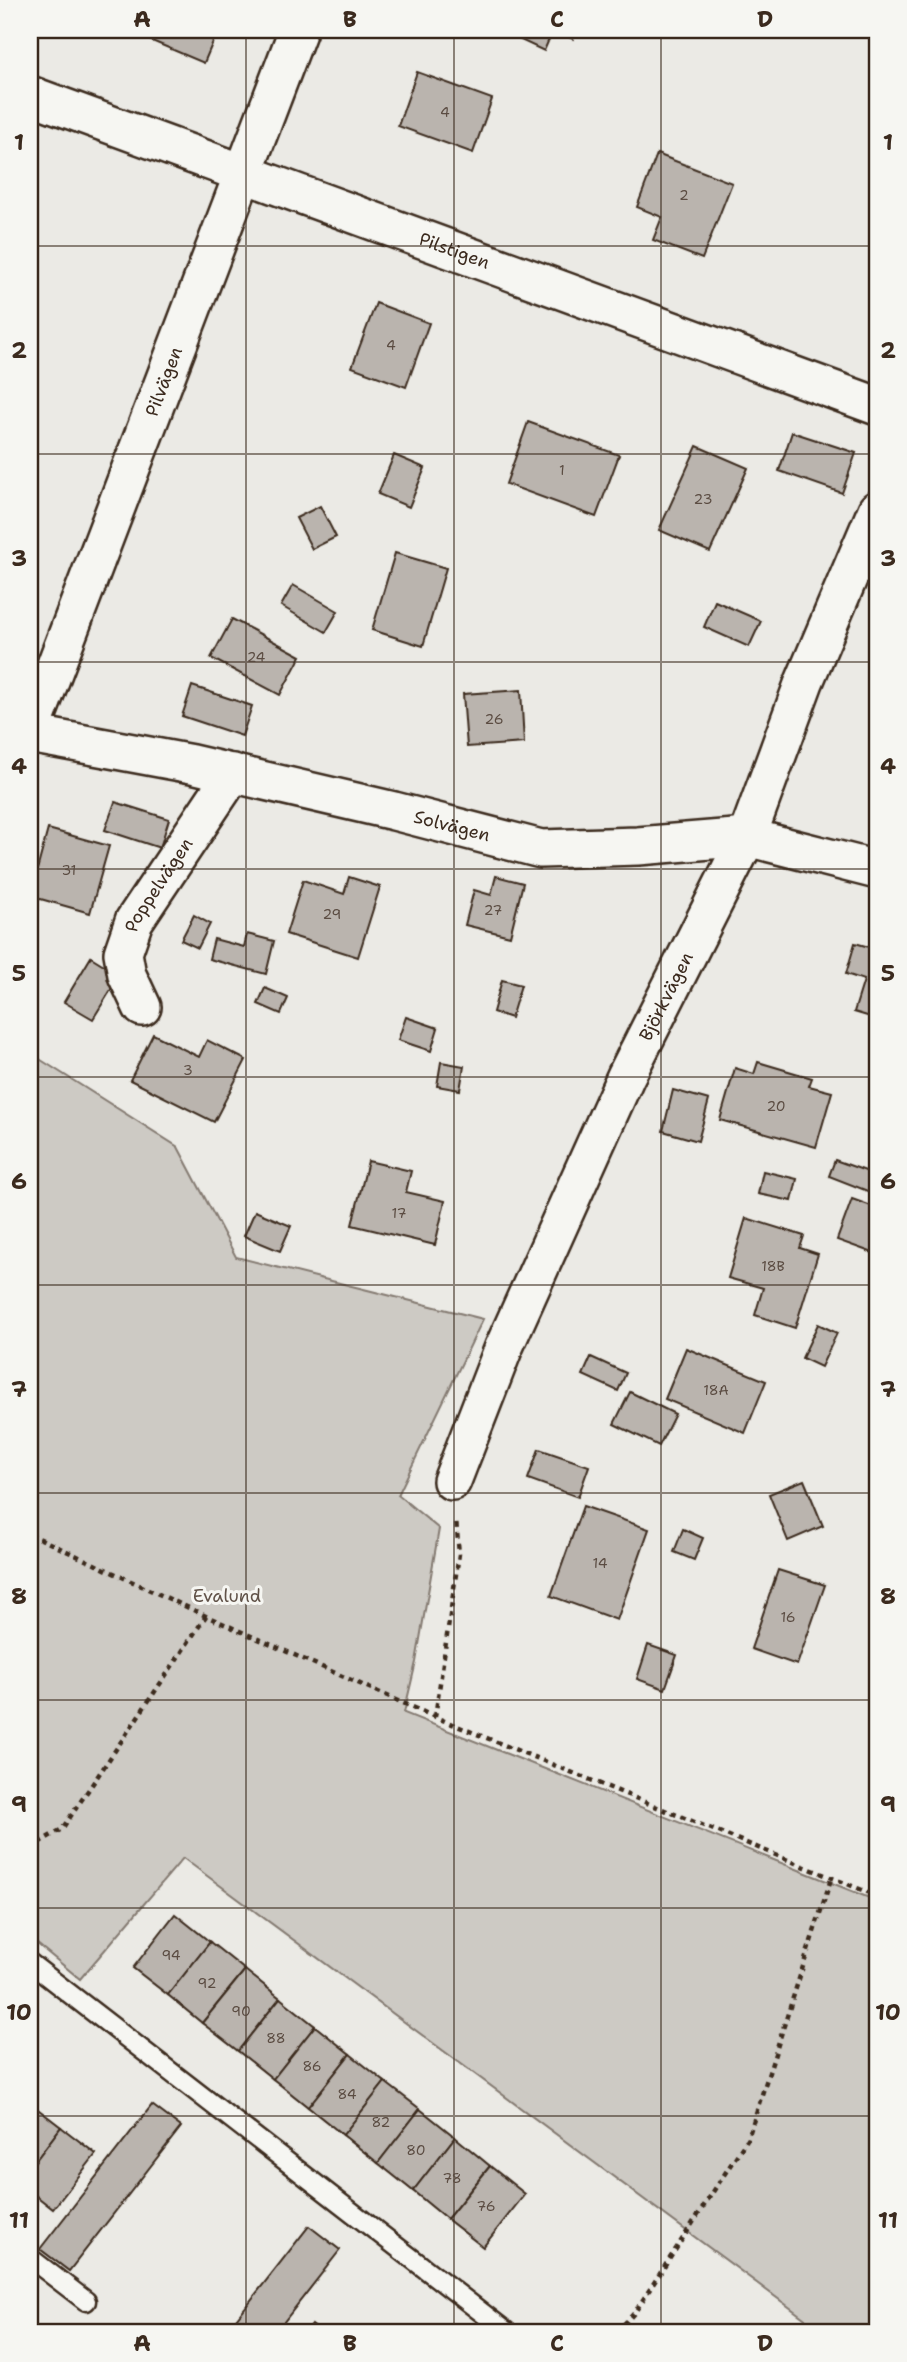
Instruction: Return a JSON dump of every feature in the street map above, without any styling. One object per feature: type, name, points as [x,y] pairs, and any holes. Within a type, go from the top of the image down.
[{"type":"street","name":"Pilvägen","points":[[30,734],[298,30]]},
{"type":"street","name":"Pilstigen","points":[[30,95],[877,406]]},
{"type":"street","name":"Björkvägen","points":[[452,1481],[504,1347],[626,1076],[747,837],[804,682],[877,510]]},
{"type":"street","name":"Solvägen","points":[[30,734],[233,773],[541,849],[638,846],[747,837],[877,870]]},
{"type":"street","name":"Poppelvägen","points":[[142,1007],[127,975],[123,953],[134,921],[233,773]]},
{"type":"lane","points":[[30,1963],[507,2332]]},
{"type":"lane","points":[[30,2258],[86,2301]]},
{"type":"path","points":[[435,1717],[459,1554],[452,1481]]},
{"type":"path","points":[[30,1534],[206,1616],[435,1717],[877,1896]]},
{"type":"path","points":[[30,1848],[62,1829],[206,1616]]},
{"type":"path","points":[[617,2332],[635,2312],[748,2138],[831,1879]]},
{"type":"green space","name":"Evalund","points":[[30,1053],[178,1147],[236,1257],[483,1319],[398,1495],[439,1529],[416,1662],[404,1713],[877,1901],[877,2332],[823,2332],[183,1858],[80,1979],[30,1938]]},
{"type":"building","points":[[126,30],[218,30],[204,63]]},
{"type":"building","points":[[512,30],[553,30],[544,51],[510,35]]},
{"type":"building","points":[[553,30],[576,30],[573,39]]},
{"type":"building","points":[[417,72],[492,99],[473,153],[398,126]]},
{"type":"building","points":[[657,154],[732,183],[702,259],[653,240],[662,217],[637,207]]},
{"type":"building","points":[[376,303],[429,323],[406,387],[352,367]]},
{"type":"building","points":[[528,422],[619,455],[596,517],[506,484]]},
{"type":"building","points":[[792,432],[856,453],[842,493],[779,471]]},
{"type":"building","points":[[697,446],[748,468],[710,552],[659,530]]},
{"type":"building","points":[[394,455],[425,468],[409,507],[378,494]]},
{"type":"building","points":[[320,506],[336,537],[312,549],[296,518]]},
{"type":"building","points":[[395,553],[446,568],[423,646],[372,630]]},
{"type":"building","points":[[293,585],[338,611],[326,632],[281,606]]},
{"type":"building","points":[[715,601],[761,621],[749,647],[704,627]]},
{"type":"building","points":[[232,619],[301,656],[280,695],[211,658]]},
{"type":"building","points":[[192,686],[252,706],[242,736],[182,716]]},
{"type":"building","points":[[521,690],[524,743],[467,747],[463,694]]},
{"type":"building","points":[[115,802],[169,819],[160,848],[105,830]]},
{"type":"building","points":[[48,829],[109,846],[90,913],[30,896]]},
{"type":"building","points":[[496,876],[523,883],[510,936],[465,925],[474,890],[491,895]]},
{"type":"building","points":[[349,877],[380,887],[358,957],[286,934],[303,880],[344,894]]},
{"type":"building","points":[[194,915],[210,924],[198,948],[181,940]]},
{"type":"building","points":[[247,934],[274,941],[266,974],[209,959],[214,939],[244,947]]},
{"type":"building","points":[[855,943],[876,949],[877,944],[877,1019],[854,1012],[864,980],[846,974]]},
{"type":"building","points":[[91,957],[120,975],[93,1019],[64,1002]]},
{"type":"building","points":[[502,980],[521,985],[511,1018],[493,1012]]},
{"type":"building","points":[[265,988],[288,998],[281,1014],[258,1004]]},
{"type":"building","points":[[406,1017],[438,1028],[431,1051],[398,1040]]},
{"type":"building","points":[[153,1034],[199,1057],[207,1040],[246,1060],[214,1122],[130,1080]]},
{"type":"building","points":[[441,1062],[464,1066],[460,1090],[437,1086]]},
{"type":"building","points":[[758,1062],[812,1078],[809,1086],[832,1092],[816,1147],[720,1120],[735,1068],[754,1074]]},
{"type":"building","points":[[673,1090],[709,1100],[698,1141],[663,1131]]},
{"type":"building","points":[[835,1160],[877,1175],[870,1192],[829,1176]]},
{"type":"building","points":[[368,1161],[411,1171],[406,1192],[445,1201],[435,1245],[352,1225]]},
{"type":"building","points":[[763,1171],[797,1179],[792,1201],[758,1194]]},
{"type":"building","points":[[852,1199],[877,1208],[876,1254],[837,1240]]},
{"type":"building","points":[[255,1211],[291,1226],[280,1251],[244,1236]]},
{"type":"building","points":[[746,1218],[804,1236],[800,1248],[818,1254],[795,1328],[755,1315],[763,1288],[728,1278]]},
{"type":"building","points":[[818,1324],[837,1333],[821,1367],[802,1358]]},
{"type":"building","points":[[686,1348],[766,1381],[745,1433],[665,1399]]},
{"type":"building","points":[[591,1357],[626,1373],[618,1391],[583,1375]]},
{"type":"building","points":[[630,1392],[675,1414],[659,1446],[614,1424]]},
{"type":"building","points":[[539,1449],[589,1466],[578,1497],[528,1479]]},
{"type":"building","points":[[804,1480],[823,1526],[788,1541],[769,1494]]},
{"type":"building","points":[[583,1506],[649,1529],[617,1620],[551,1596]]},
{"type":"building","points":[[683,1529],[703,1538],[694,1560],[674,1552]]},
{"type":"building","points":[[778,1570],[825,1585],[797,1665],[751,1649]]},
{"type":"building","points":[[648,1645],[677,1655],[665,1689],[637,1679]]},
{"type":"building","points":[[175,1914],[210,1942],[168,1995],[133,1968]]},
{"type":"building","points":[[210,1942],[245,1970],[202,2023],[168,1995]]},
{"type":"building","points":[[245,1970],[280,1998],[238,2051],[202,2023]]},
{"type":"building","points":[[280,1998],[315,2026],[273,2079],[238,2051]]},
{"type":"building","points":[[315,2026],[350,2054],[308,2107],[273,2079]]},
{"type":"building","points":[[350,2054],[385,2082],[343,2135],[308,2107]]},
{"type":"building","points":[[385,2082],[420,2109],[378,2163],[343,2135]]},
{"type":"building","points":[[30,2103],[61,2127],[30,2168]]},
{"type":"building","points":[[152,2105],[181,2127],[69,2271],[40,2249]]},
{"type":"building","points":[[420,2109],[455,2137],[413,2191],[378,2163]]},
{"type":"building","points":[[61,2127],[96,2154],[53,2209],[30,2191],[30,2168]]},
{"type":"building","points":[[455,2137],[490,2166],[447,2219],[413,2191]]},
{"type":"building","points":[[490,2166],[525,2194],[483,2247],[447,2219]]},
{"type":"building","points":[[309,2226],[340,2250],[276,2332],[226,2332]]},
{"type":"building","points":[[312,2325],[321,2332],[307,2332]]},
{"type":"building","points":[[694,2325],[704,2332],[688,2332]]}]
